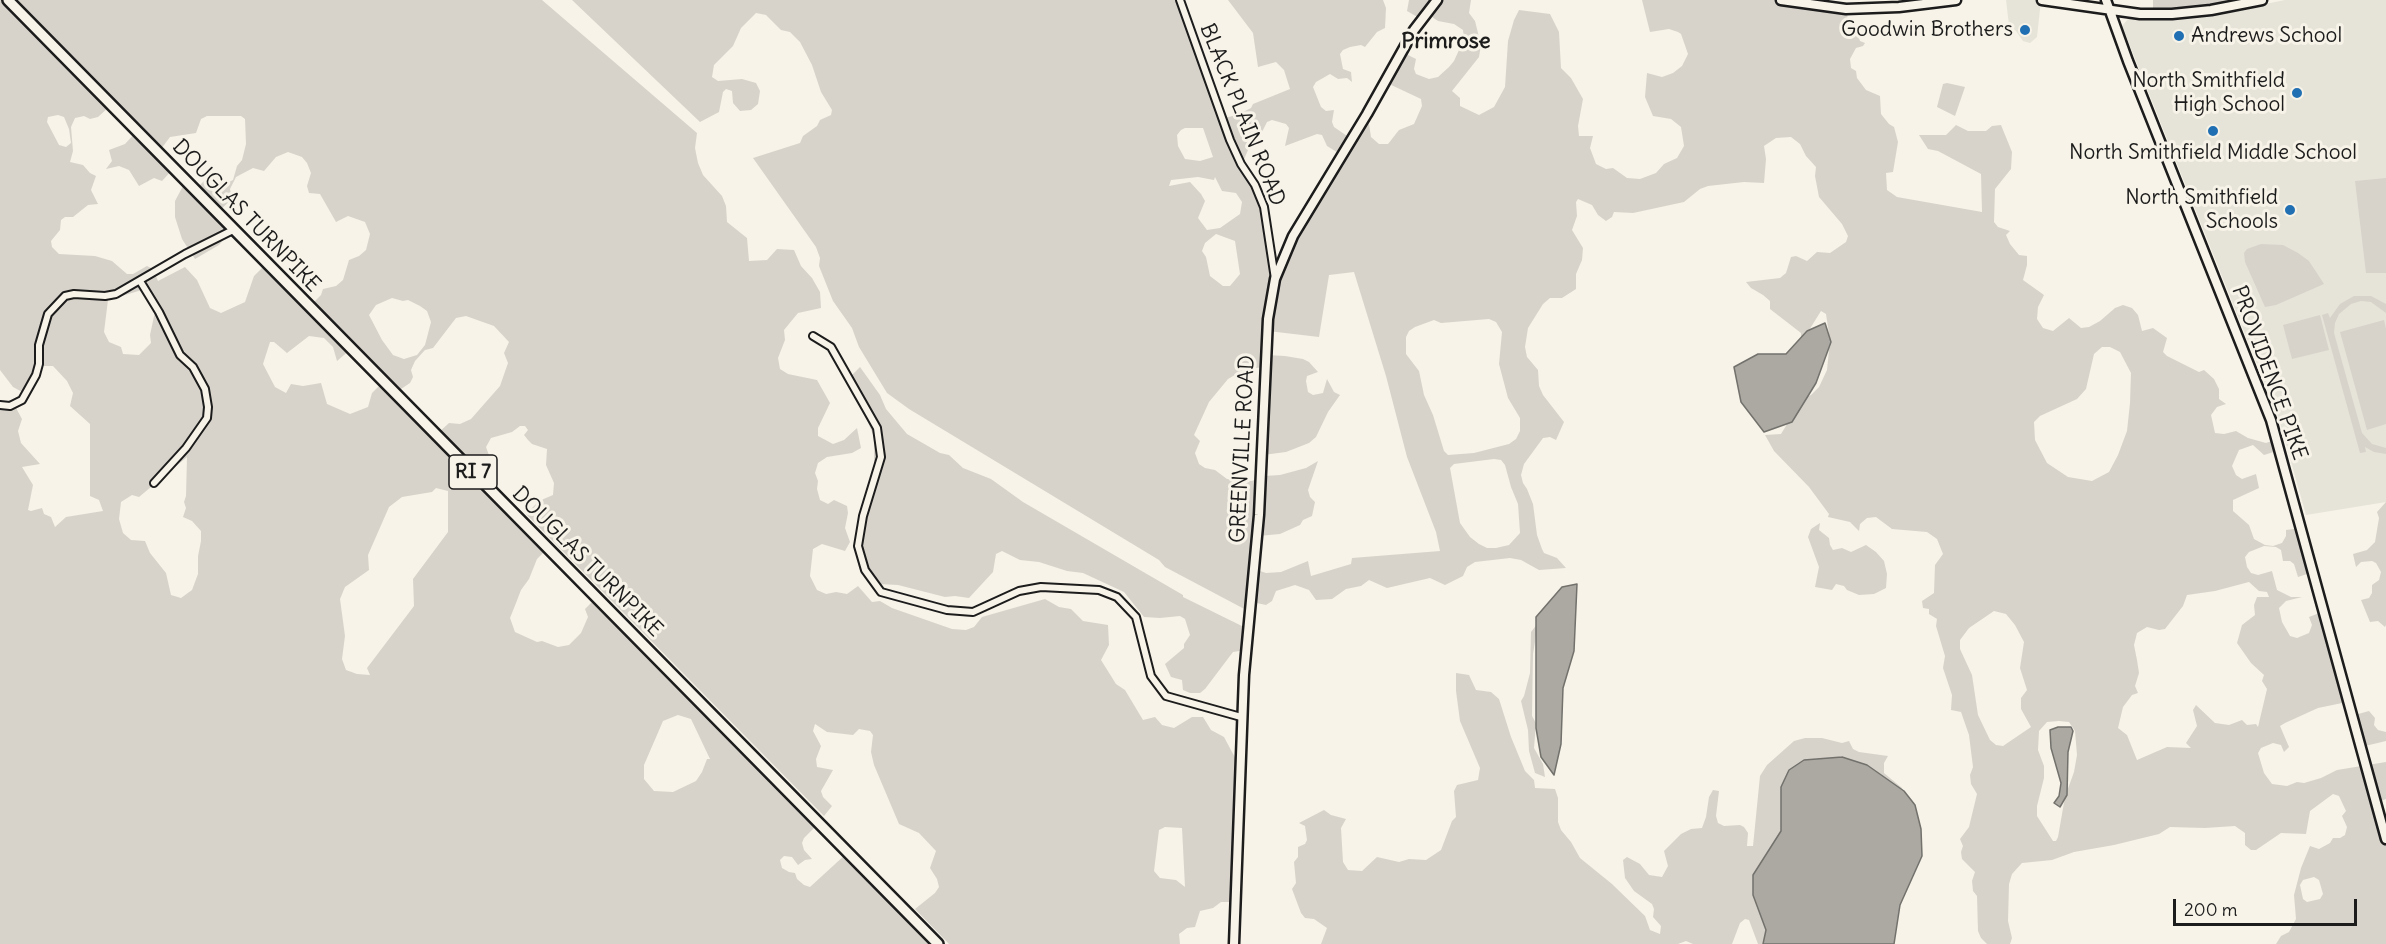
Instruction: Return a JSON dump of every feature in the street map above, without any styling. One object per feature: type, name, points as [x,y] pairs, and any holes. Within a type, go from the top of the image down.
[{"type":"main road","name":"DOUGLAS TURNPIKE","points":[[8,0],[938,944]]},
{"type":"main road","name":"GREENVILLE ROAD","points":[[1234,944],[1241,717],[1259,515],[1268,319],[1275,279],[1293,236],[1367,114],[1414,30],[1437,0]]},
{"type":"main road","points":[[1781,0],[1846,9],[1899,7],[1956,0]]},
{"type":"main road","points":[[2042,0],[2109,10],[2172,14],[2211,10],[2262,0]]},
{"type":"main road","name":"PROVIDENCE PIKE","points":[[2106,0],[2271,420],[2386,839]]},
{"type":"street","name":"BLACK PLAIN ROAD","points":[[1180,0],[1230,140],[1241,164],[1255,185],[1264,207],[1275,279]]},
{"type":"street","points":[[0,405],[18,404],[30,386],[39,364],[39,345],[46,320],[65,296],[116,294],[185,254],[235,229]]},
{"type":"street","points":[[140,281],[159,312],[180,355],[193,368],[205,389],[208,407],[207,418],[186,448],[154,483]]},
{"type":"street","points":[[813,336],[831,347],[877,428],[881,457],[863,516],[858,546],[865,570],[881,592],[947,610],[973,612],[1019,591],[1041,586],[1099,590],[1117,597],[1136,617],[1151,676],[1166,696],[1241,717]]},
{"type":"shaded area","points":[[0,0],[542,0],[697,133],[695,148],[698,163],[703,175],[722,196],[726,206],[727,222],[747,238],[749,261],[767,260],[777,249],[794,250],[801,266],[812,278],[820,292],[821,308],[798,313],[784,330],[785,340],[778,358],[780,369],[788,374],[817,380],[830,403],[818,428],[818,436],[833,444],[844,440],[857,428],[861,448],[852,453],[827,457],[818,463],[815,473],[820,500],[828,504],[834,500],[847,506],[845,528],[850,542],[845,551],[822,544],[813,549],[810,576],[817,590],[826,594],[836,592],[847,594],[858,586],[872,602],[880,601],[892,608],[952,629],[966,630],[974,627],[982,617],[1045,599],[1059,607],[1071,609],[1083,621],[1108,625],[1109,645],[1101,660],[1116,684],[1125,690],[1143,720],[1155,717],[1162,725],[1174,728],[1192,717],[1203,717],[1211,730],[1224,737],[1240,767],[1232,902],[1221,902],[1213,908],[1200,911],[1195,927],[1187,928],[1179,934],[1180,944],[949,944],[915,909],[939,887],[930,868],[936,851],[919,833],[899,824],[874,765],[871,752],[873,735],[870,731],[859,729],[853,735],[827,732],[815,724],[813,731],[821,746],[816,759],[817,767],[833,770],[821,791],[823,797],[832,806],[824,816],[526,514],[539,501],[553,495],[554,483],[546,465],[547,449],[532,444],[528,440],[524,435],[528,430],[525,426],[491,438],[486,447],[494,469],[483,480],[437,434],[449,423],[460,424],[471,419],[500,386],[508,363],[504,353],[509,342],[494,326],[466,316],[456,318],[433,348],[425,350],[415,361],[411,370],[413,377],[410,383],[401,389],[329,316],[325,321],[351,349],[337,361],[333,347],[324,338],[309,336],[287,353],[274,342],[270,342],[263,364],[275,387],[286,393],[291,384],[303,386],[321,383],[327,404],[350,414],[368,407],[372,393],[382,383],[546,550],[537,559],[510,618],[515,632],[537,642],[542,641],[558,647],[569,645],[581,633],[588,617],[585,609],[594,600],[817,825],[802,843],[804,850],[812,859],[805,860],[798,865],[792,857],[784,856],[780,860],[782,868],[795,873],[797,879],[810,887],[846,854],[933,944],[0,944],[0,407],[15,406],[22,419],[18,431],[21,443],[40,464],[22,467],[33,485],[28,510],[42,508],[44,514],[51,517],[55,527],[66,517],[103,511],[99,500],[90,496],[90,424],[70,406],[73,393],[67,381],[53,366],[41,366],[26,394],[13,387],[0,370]],"holes":[[[110,106],[136,132],[125,144],[109,150],[112,161],[106,169],[119,166],[129,170],[139,186],[154,178],[162,181],[173,169],[158,153],[170,137],[196,133],[201,119],[207,116],[241,116],[245,119],[246,144],[233,180],[227,183],[207,178],[195,190],[188,185],[183,186],[175,201],[175,217],[182,239],[195,259],[219,245],[232,230],[218,212],[232,199],[230,189],[236,177],[253,168],[264,171],[276,157],[288,152],[302,157],[307,163],[311,173],[307,186],[309,193],[320,194],[336,222],[348,216],[365,222],[370,234],[366,250],[349,260],[343,280],[336,286],[323,289],[321,295],[310,306],[266,264],[254,276],[245,302],[221,313],[210,308],[197,280],[185,267],[158,281],[153,269],[147,266],[133,274],[127,274],[112,261],[95,256],[59,254],[52,247],[51,241],[60,230],[61,220],[65,217],[73,217],[88,205],[98,204],[91,190],[96,176],[83,165],[70,162],[73,151],[71,127],[75,118],[84,116],[90,119],[98,117]],[[58,115],[64,117],[71,143],[66,147],[59,145],[47,122],[48,117]],[[142,290],[145,297],[156,307],[150,335],[151,343],[139,355],[123,354],[121,347],[109,342],[104,332],[108,300]],[[392,298],[408,300],[420,306],[427,311],[431,322],[425,345],[417,355],[404,359],[393,355],[369,315],[376,305]],[[187,457],[184,502],[186,508],[183,517],[192,521],[201,531],[201,541],[198,574],[192,590],[181,598],[171,595],[166,573],[150,553],[145,541],[131,540],[123,533],[119,519],[121,502],[132,495],[139,497]],[[436,488],[448,491],[448,532],[413,579],[414,606],[367,668],[370,675],[357,674],[346,670],[342,659],[345,636],[340,599],[345,587],[369,570],[368,555],[389,507],[402,497],[432,492]],[[678,715],[691,719],[710,759],[707,759],[696,781],[673,792],[654,791],[644,779],[644,765],[663,721]],[[1165,827],[1182,828],[1185,887],[1176,880],[1160,878],[1154,871],[1159,830]]]},
{"type":"shaded area","points":[[572,0],[1180,0],[1224,118],[1237,115],[1251,108],[1253,104],[1290,89],[1284,70],[1276,62],[1258,67],[1253,33],[1228,0],[1383,0],[1386,8],[1385,28],[1377,32],[1365,47],[1361,45],[1350,47],[1340,54],[1343,69],[1351,72],[1352,82],[1347,78],[1338,79],[1330,74],[1316,82],[1313,87],[1321,107],[1326,111],[1334,110],[1332,122],[1334,127],[1350,138],[1362,121],[1369,124],[1371,137],[1379,144],[1388,144],[1399,130],[1414,124],[1422,106],[1421,99],[1387,83],[1402,52],[1416,59],[1414,69],[1416,74],[1429,79],[1438,77],[1449,67],[1464,39],[1463,30],[1454,24],[1438,21],[1426,13],[1421,19],[1407,11],[1409,0],[1471,0],[1469,13],[1475,21],[1481,45],[1479,57],[1452,91],[1460,98],[1460,106],[1479,115],[1494,107],[1505,87],[1508,41],[1519,10],[1550,14],[1559,32],[1561,68],[1571,78],[1583,99],[1578,126],[1579,136],[1593,136],[1590,148],[1596,164],[1606,169],[1613,168],[1627,178],[1640,179],[1656,173],[1664,164],[1677,158],[1684,146],[1681,127],[1671,119],[1653,116],[1645,97],[1647,73],[1662,77],[1673,73],[1682,66],[1688,54],[1681,34],[1678,32],[1669,29],[1650,32],[1642,0],[1803,0],[1847,8],[1848,27],[1851,31],[1857,32],[1860,41],[1865,43],[1856,48],[1850,59],[1851,68],[1856,71],[1857,78],[1866,90],[1880,96],[1881,114],[1894,127],[1898,142],[1893,172],[1886,173],[1887,190],[1897,197],[1982,212],[1981,174],[1938,151],[1928,149],[1919,135],[1946,135],[1956,125],[1968,131],[1986,131],[1992,126],[2001,125],[2012,152],[2011,169],[1995,189],[1994,222],[1998,227],[2010,231],[2006,235],[2010,244],[2019,255],[2027,256],[2023,280],[2044,295],[2038,307],[2037,319],[2043,328],[2053,331],[2069,318],[2081,328],[2089,327],[2115,308],[2123,305],[2132,308],[2138,315],[2142,331],[2153,328],[2167,338],[2163,352],[2167,356],[2199,372],[2204,370],[2214,379],[2219,389],[2219,399],[2226,404],[2217,407],[2211,415],[2215,433],[2224,434],[2236,431],[2248,438],[2266,443],[2277,439],[2280,450],[2264,455],[2253,445],[2239,450],[2232,466],[2236,475],[2242,479],[2256,474],[2259,488],[2233,500],[2233,511],[2249,525],[2254,539],[2265,545],[2273,546],[2282,543],[2286,530],[2301,528],[2313,572],[2298,577],[2294,564],[2290,561],[2283,561],[2281,550],[2264,546],[2249,552],[2245,557],[2247,567],[2251,573],[2258,575],[2272,571],[2277,590],[2291,597],[2302,597],[2286,601],[2279,608],[2282,622],[2290,636],[2297,638],[2309,633],[2312,625],[2309,617],[2322,612],[2347,702],[2318,708],[2285,723],[2280,726],[2289,747],[2284,752],[2281,745],[2273,743],[2261,748],[2258,753],[2264,773],[2272,784],[2287,786],[2321,778],[2337,770],[2386,762],[2386,799],[2375,803],[2386,845],[2386,944],[2276,944],[2281,936],[2289,932],[2296,919],[2294,895],[2310,846],[2319,849],[2330,843],[2333,838],[2345,835],[2347,827],[2342,816],[2346,811],[2339,796],[2333,794],[2310,811],[2306,834],[2281,833],[2256,850],[2251,850],[2245,845],[2245,833],[2235,826],[2170,827],[2159,834],[2114,845],[2074,852],[2052,860],[2022,863],[2012,874],[2009,884],[2008,921],[2012,938],[2010,944],[1987,944],[1981,938],[1978,931],[1977,896],[1973,891],[1972,881],[1975,872],[1962,859],[1963,846],[1960,839],[1969,827],[1977,794],[1971,784],[1970,775],[1973,767],[1969,735],[1961,712],[1951,710],[1952,695],[1943,668],[1945,656],[1936,626],[1937,619],[1929,614],[1929,609],[1923,608],[1922,601],[1934,593],[1935,565],[1943,554],[1937,539],[1927,532],[1892,529],[1876,517],[1867,518],[1860,524],[1859,531],[1850,522],[1828,517],[1829,514],[1809,487],[1774,451],[1765,435],[1781,434],[1803,398],[1811,395],[1819,387],[1827,370],[1830,340],[1826,314],[1821,311],[1801,343],[1801,333],[1770,309],[1770,301],[1746,282],[1780,278],[1786,273],[1791,257],[1796,256],[1807,261],[1817,252],[1830,253],[1846,242],[1848,236],[1842,224],[1819,197],[1815,176],[1816,167],[1806,156],[1800,144],[1791,137],[1776,138],[1764,146],[1766,159],[1764,183],[1744,182],[1708,186],[1700,189],[1684,202],[1633,213],[1614,212],[1612,217],[1606,221],[1598,215],[1592,205],[1578,199],[1576,202],[1577,216],[1572,230],[1583,248],[1582,260],[1576,274],[1576,289],[1562,298],[1550,298],[1543,304],[1528,328],[1525,347],[1527,357],[1538,370],[1539,386],[1543,395],[1564,422],[1556,440],[1550,437],[1543,438],[1524,464],[1521,475],[1533,504],[1537,535],[1542,549],[1544,553],[1557,558],[1566,568],[1539,570],[1521,560],[1510,558],[1475,562],[1467,567],[1463,576],[1445,585],[1430,578],[1387,588],[1369,580],[1361,586],[1346,589],[1332,599],[1316,600],[1309,590],[1295,585],[1276,591],[1272,601],[1266,605],[1252,602],[1250,612],[1165,567],[1159,560],[909,409],[887,393],[859,347],[852,328],[833,301],[819,266],[820,258],[816,247],[753,158],[800,143],[803,136],[817,126],[820,120],[831,115],[832,110],[821,92],[812,65],[800,42],[790,32],[781,30],[766,15],[756,13],[741,28],[733,46],[714,65],[712,77],[718,81],[742,79],[756,83],[760,91],[758,104],[751,110],[740,111],[733,103],[732,91],[726,89],[723,92],[719,112],[700,122]],"holes":[[[1272,120],[1286,124],[1289,128],[1285,146],[1317,134],[1322,135],[1327,146],[1340,154],[1274,273],[1264,208],[1242,164],[1248,150],[1259,138],[1267,122]],[[1185,128],[1203,128],[1213,157],[1200,161],[1185,159],[1178,146],[1177,135]],[[1198,177],[1214,180],[1215,177],[1222,191],[1236,193],[1242,202],[1240,214],[1220,228],[1207,230],[1198,218],[1205,201],[1190,182],[1169,186],[1171,180]],[[1216,234],[1235,241],[1240,274],[1230,286],[1223,286],[1210,276],[1206,257],[1202,251],[1205,243]],[[1354,272],[1386,376],[1407,457],[1436,532],[1440,551],[1352,558],[1351,564],[1311,576],[1308,561],[1281,572],[1266,573],[1254,569],[1258,536],[1280,534],[1300,525],[1303,520],[1312,516],[1315,502],[1308,490],[1318,461],[1306,468],[1280,475],[1264,476],[1252,481],[1227,479],[1215,470],[1205,468],[1199,464],[1195,453],[1200,441],[1194,435],[1209,402],[1228,379],[1245,369],[1266,367],[1263,455],[1286,452],[1309,443],[1316,437],[1328,412],[1340,395],[1334,392],[1327,379],[1323,393],[1313,395],[1308,392],[1307,376],[1318,372],[1303,359],[1267,355],[1268,331],[1319,337],[1329,275]],[[1489,319],[1496,322],[1502,332],[1499,364],[1508,398],[1520,418],[1520,431],[1516,439],[1509,444],[1474,453],[1448,455],[1444,451],[1424,395],[1419,371],[1406,354],[1406,337],[1415,327],[1434,320],[1441,323]],[[2102,347],[2110,347],[2120,352],[2131,373],[2127,431],[2109,472],[2092,481],[2068,477],[2047,463],[2035,440],[2034,422],[2040,416],[2077,399],[2086,389],[2094,354]],[[1501,460],[1505,465],[1518,504],[1520,533],[1509,545],[1487,548],[1470,537],[1460,523],[1450,468],[1454,464]],[[2249,582],[2259,591],[2267,592],[2269,597],[2257,597],[2254,605],[2255,615],[2242,625],[2237,643],[2251,663],[2264,675],[2262,681],[2267,689],[2258,727],[2256,724],[2247,725],[2242,720],[2229,725],[2215,723],[2196,705],[2193,710],[2197,726],[2186,743],[2191,748],[2167,747],[2137,760],[2127,735],[2118,728],[2123,707],[2132,695],[2138,693],[2135,686],[2139,673],[2134,645],[2137,633],[2147,627],[2165,629],[2183,606],[2187,595],[2215,591]],[[1994,611],[2006,614],[2024,642],[2020,668],[2027,690],[2021,698],[2021,709],[2031,727],[2003,746],[1996,745],[1990,740],[1978,715],[1972,675],[1960,649],[1960,640],[1969,628]],[[2047,722],[2069,722],[2075,731],[2077,755],[2056,841],[2053,841],[2037,816],[2037,806],[2044,778],[2044,766],[2038,750],[2039,731]],[[2314,877],[2319,880],[2323,894],[2320,899],[2307,902],[2303,899],[2300,885],[2303,880]]]},
{"type":"shaded area","points":[[2006,0],[2041,0],[2037,37],[2030,43],[2023,41],[2009,25]]},
{"type":"shaded area","points":[[2153,0],[2230,0],[2231,5],[2153,12]]},
{"type":"shaded area","name":"North Smithfield Schools","points":[[2285,0],[2386,0],[2386,502],[2306,515],[2279,419],[2122,26],[2128,19],[2206,16]]},
{"type":"shaded area","points":[[1943,84],[1965,87],[1955,116],[1937,107]]},
{"type":"shaded area","points":[[2386,178],[2386,273],[2366,273],[2355,181]]},
{"type":"shaded area","points":[[2261,244],[2283,245],[2298,253],[2309,261],[2324,284],[2276,305],[2265,307],[2245,262],[2244,253],[2247,249]]},
{"type":"shaded area","points":[[2354,296],[2371,296],[2386,304],[2386,313],[2371,302],[2361,301],[2351,304],[2339,314],[2334,333],[2362,433],[2372,444],[2386,448],[2386,454],[2374,452],[2365,447],[2366,452],[2360,453],[2322,315],[2328,313],[2330,318],[2340,304]]},
{"type":"shaded area","points":[[2320,315],[2329,350],[2292,359],[2283,325]]},
{"type":"shaded area","points":[[2384,320],[2386,329],[2386,424],[2367,430],[2340,332]]},
{"type":"shaded area","points":[[1825,323],[1831,342],[1816,383],[1792,422],[1764,432],[1741,402],[1734,367],[1758,354],[1786,354],[1807,331]]},
{"type":"shaded area","points":[[860,367],[880,395],[886,409],[907,434],[940,453],[949,455],[963,468],[991,479],[1023,502],[1183,597],[1248,629],[1246,650],[1233,652],[1205,689],[1200,693],[1190,693],[1183,690],[1182,680],[1171,677],[1165,664],[1184,648],[1190,635],[1185,619],[1180,616],[1144,617],[1124,592],[1083,573],[1067,571],[1039,562],[1020,560],[1002,551],[996,554],[993,572],[969,598],[945,597],[898,585],[878,584],[870,579],[857,551],[857,530],[874,469],[874,437],[862,408],[846,381]]},
{"type":"shaded area","points":[[2386,502],[2385,627],[2378,621],[2370,622],[2361,600],[2369,598],[2372,585],[2379,580],[2381,572],[2376,563],[2372,561],[2361,562],[2356,567],[2353,554],[2367,550],[2375,542],[2379,518],[2377,512]]},
{"type":"shaded area","points":[[1820,523],[1819,530],[1829,538],[1833,550],[1842,548],[1851,552],[1866,545],[1876,552],[1884,561],[1887,574],[1886,588],[1874,594],[1859,595],[1836,584],[1832,590],[1815,587],[1819,567],[1808,537],[1811,529]]},
{"type":"shaded area","points":[[1577,584],[1574,651],[1563,688],[1561,744],[1554,775],[1541,757],[1536,728],[1536,617],[1562,587]]},
{"type":"shaded area","points":[[1538,623],[1533,654],[1532,716],[1536,723],[1534,748],[1543,764],[1545,777],[1535,773],[1521,701],[1530,673],[1531,632]]},
{"type":"shaded area","points":[[1456,673],[1469,675],[1476,690],[1491,692],[1499,699],[1525,771],[1534,780],[1535,788],[1555,789],[1558,798],[1558,822],[1580,858],[1612,884],[1645,916],[1650,930],[1660,934],[1661,926],[1653,917],[1652,904],[1634,891],[1625,878],[1623,860],[1627,857],[1640,864],[1649,875],[1662,877],[1668,866],[1664,851],[1681,834],[1691,829],[1702,828],[1709,797],[1713,790],[1719,791],[1716,816],[1718,823],[1724,826],[1744,827],[1748,833],[1747,846],[1753,846],[1760,776],[1767,765],[1794,741],[1805,738],[1822,738],[1842,743],[1849,741],[1853,749],[1859,752],[1888,756],[1884,763],[1884,773],[1902,788],[1916,828],[1909,847],[1892,944],[1758,944],[1749,920],[1745,919],[1740,923],[1732,944],[1693,944],[1686,941],[1678,944],[1321,944],[1327,928],[1314,919],[1305,918],[1292,889],[1296,883],[1294,862],[1298,857],[1298,847],[1305,844],[1307,840],[1305,826],[1299,823],[1324,810],[1331,815],[1346,819],[1341,828],[1343,862],[1348,870],[1362,871],[1377,857],[1399,862],[1409,859],[1426,860],[1441,850],[1452,821],[1456,817],[1454,791],[1457,785],[1478,780],[1480,768],[1460,721]]},
{"type":"shaded area","points":[[2369,711],[2375,718],[2374,725],[2378,730],[2386,732],[2386,741],[2361,747],[2351,716]]},
{"type":"shaded area","points":[[2058,727],[2071,727],[2073,731],[2068,752],[2067,795],[2060,807],[2054,803],[2059,796],[2061,783],[2051,748],[2050,730]]},
{"type":"shaded area","points":[[1842,757],[1867,765],[1904,791],[1915,805],[1921,829],[1922,856],[1900,905],[1894,944],[1763,944],[1766,930],[1753,895],[1753,875],[1781,831],[1781,787],[1789,770],[1804,760]]},
{"type":"place","name":"Goodwin Brothers","points":[[2025,30]]},
{"type":"place","name":"Andrews School","points":[[2179,36]]},
{"type":"place","name":"North Smithfield High School","points":[[2297,93]]},
{"type":"place","name":"North Smithfield Middle School","points":[[2213,131]]},
{"type":"place","name":"North Smithfield Schools","points":[[2290,210]]},
{"type":"district","name":"Primrose","points":[[1446,42]]}]
